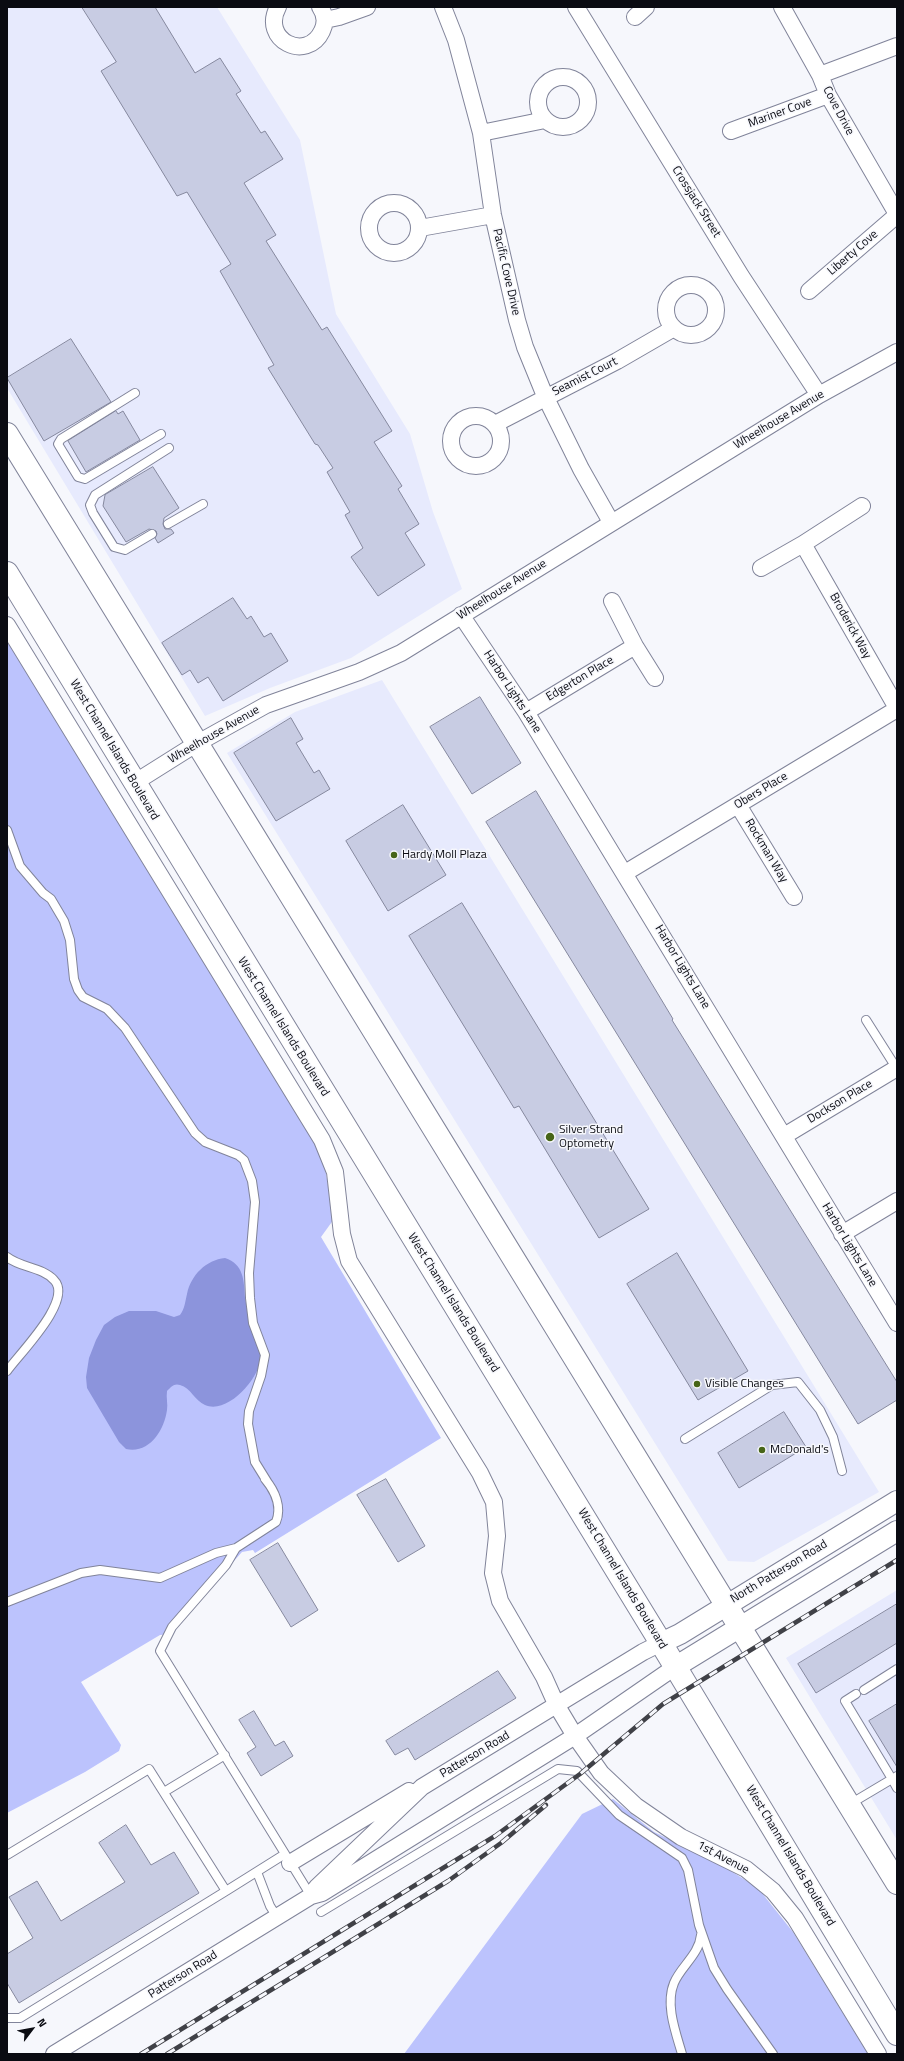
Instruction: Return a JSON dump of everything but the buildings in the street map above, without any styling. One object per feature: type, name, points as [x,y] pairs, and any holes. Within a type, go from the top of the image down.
[{"type":"main road","points":[[7,434],[196,744],[728,1604],[897,1883]]},
{"type":"main road","name":"West Channel Islands Boulevard","points":[[7,573],[661,1643],[897,2034]]},
{"type":"street","points":[[278,7],[273,22],[276,32],[282,40],[291,45],[302,46],[311,43],[319,36],[322,14],[340,17],[367,7]]},
{"type":"street","name":"Pacific Cove Drive","points":[[443,7],[456,40],[481,133],[493,215],[517,320],[525,348],[545,396],[611,522]]},
{"type":"street","name":"Crossjack Street","points":[[576,7],[741,276],[820,395]]},
{"type":"street","name":"Cove Drive","points":[[782,7],[820,75],[828,95],[897,215]]},
{"type":"street","points":[[820,75],[897,46]]},
{"type":"street","name":"Mariner Cove","points":[[731,131],[828,95]]},
{"type":"street","points":[[481,133],[545,120]]},
{"type":"street","points":[[420,228],[493,215]]},
{"type":"street","name":"Liberty Cove","points":[[809,291],[897,215]]},
{"type":"street","name":"Seamist Court","points":[[495,424],[545,396],[617,361],[674,328]]},
{"type":"street","name":"Wheelhouse Avenue","points":[[134,783],[196,744],[266,704],[385,662],[820,395],[897,352]]},
{"type":"street","points":[[761,568],[803,544],[862,506]]},
{"type":"street","name":"Broderick Way","points":[[803,544],[897,708]]},
{"type":"street","points":[[612,601],[635,646],[655,678]]},
{"type":"street","name":"Harbor Lights Lane","points":[[461,615],[526,712],[897,1324]]},
{"type":"street","name":"1st Avenue","points":[[7,625],[322,1140],[335,1172],[342,1234],[349,1261],[480,1473],[494,1502],[497,1536],[493,1573],[500,1601],[544,1677],[557,1706],[575,1736],[601,1773],[636,1806],[681,1837],[746,1869],[773,1891],[795,1918],[878,2054]]},
{"type":"street","name":"Edgerton Place","points":[[526,712],[635,646]]},
{"type":"street","name":"Obers Place","points":[[625,873],[897,708]]},
{"type":"street","name":"Rockman Way","points":[[738,805],[794,897]]},
{"type":"street","name":"Dockson Place","points":[[784,1136],[897,1068]]},
{"type":"street","points":[[842,1234],[897,1201]]},
{"type":"street","name":"North Patterson Road","points":[[661,1643],[680,1634],[897,1501]]},
{"type":"street","points":[[675,1666],[897,1531]]},
{"type":"street","name":"Patterson Road","points":[[311,1896],[317,1887],[422,1786],[557,1706],[643,1652],[661,1643]]},
{"type":"street","name":"Patterson Road","points":[[54,2054],[311,1896],[322,1893],[575,1736],[675,1666]]},
{"type":"street","points":[[288,1859],[407,1791],[422,1786]]},
{"type":"lane","points":[[135,393],[61,439],[58,444],[78,477],[85,479],[161,434]]},
{"type":"lane","points":[[152,534],[125,550],[114,547],[93,513],[90,505],[94,495],[169,448]]},
{"type":"lane","points":[[168,524],[203,504]]},
{"type":"lane","points":[[7,830],[12,850],[20,866],[43,893],[51,899],[64,921],[70,940],[74,979],[78,990],[83,997],[107,1009],[125,1028],[195,1133],[204,1142],[238,1155],[244,1160],[249,1170],[255,1202],[249,1273],[251,1311],[265,1355],[261,1376],[249,1411],[252,1463],[268,1483],[278,1504],[278,1515],[276,1522],[236,1548],[216,1553],[160,1578],[100,1570],[81,1573],[7,1602]]},
{"type":"lane","points":[[866,1020],[897,1068]]},
{"type":"lane","points":[[7,1257],[23,1266],[43,1272],[51,1277],[55,1280],[59,1290],[56,1303],[51,1313],[33,1339],[7,1371]]},
{"type":"lane","points":[[685,1439],[772,1384],[798,1382],[820,1410],[833,1437],[842,1471]]},
{"type":"lane","points":[[236,1548],[226,1565],[172,1627],[160,1651],[311,1896]]},
{"type":"lane","points":[[864,1690],[897,1670]]},
{"type":"lane","points":[[856,1694],[845,1701],[894,1778],[897,1788]]},
{"type":"lane","points":[[164,1792],[225,1755]]},
{"type":"lane","points":[[7,1855],[149,1769],[226,1891]]},
{"type":"lane","points":[[321,1912],[558,1769],[570,1769],[577,1771],[603,1799],[628,1822],[682,1858],[688,1870],[702,1932],[714,1968],[773,2054]]},
{"type":"lane","points":[[850,1804],[894,1778]]},
{"type":"lane","points":[[7,2018],[20,2018],[257,1872],[288,1859]]},
{"type":"lane","points":[[257,1872],[270,1906],[277,1917]]},
{"type":"lane","points":[[682,2054],[674,2029],[672,2010],[674,1984],[696,1952],[700,1944],[702,1932]]},
{"type":"lane","points":[[672,2010],[685,2054]]},
{"type":"shaded area","points":[[7,7],[217,7],[300,140],[336,314],[410,434],[433,512],[462,589],[351,658],[270,688],[205,716],[7,388]]},
{"type":"shaded area","points":[[7,638],[316,1143],[325,1168],[334,1219],[321,1237],[441,1438],[255,1553],[253,1550],[242,1552],[176,1626],[172,1634],[160,1635],[81,1682],[121,1745],[119,1751],[85,1772],[7,1813]]},
{"type":"shaded area","name":"Hardy Moll Plaza","points":[[382,680],[879,1492],[754,1562],[728,1561],[227,753],[295,712]]},
{"type":"shaded area","points":[[225,1258],[236,1264],[242,1274],[245,1298],[251,1325],[261,1353],[260,1365],[242,1392],[223,1405],[214,1407],[205,1405],[198,1401],[184,1387],[178,1385],[173,1386],[167,1391],[167,1410],[163,1426],[159,1433],[142,1448],[134,1450],[126,1449],[119,1442],[87,1388],[86,1377],[89,1358],[96,1340],[104,1325],[115,1317],[129,1311],[156,1311],[174,1317],[180,1315],[184,1307],[189,1287],[196,1275],[206,1265],[218,1259]]},
{"type":"shaded area","points":[[897,1590],[897,1840],[786,1658]]},
{"type":"shaded area","points":[[613,1799],[654,1832],[715,1861],[758,1888],[793,1932],[868,2054],[404,2054],[582,1814]]},
{"type":"railway","points":[[141,2054],[495,1836],[580,1774],[663,1704],[897,1560]]},
{"type":"railway","points":[[167,2054],[448,1881],[501,1843],[546,1805]]},
{"type":"place","name":"Hardy Moll Plaza","points":[[394,855]]},
{"type":"place","name":"Silver Strand Optometry","points":[[550,1137]]},
{"type":"place","name":"Visible Changes","points":[[697,1384]]},
{"type":"place","name":"McDonald's","points":[[762,1450]]}]
